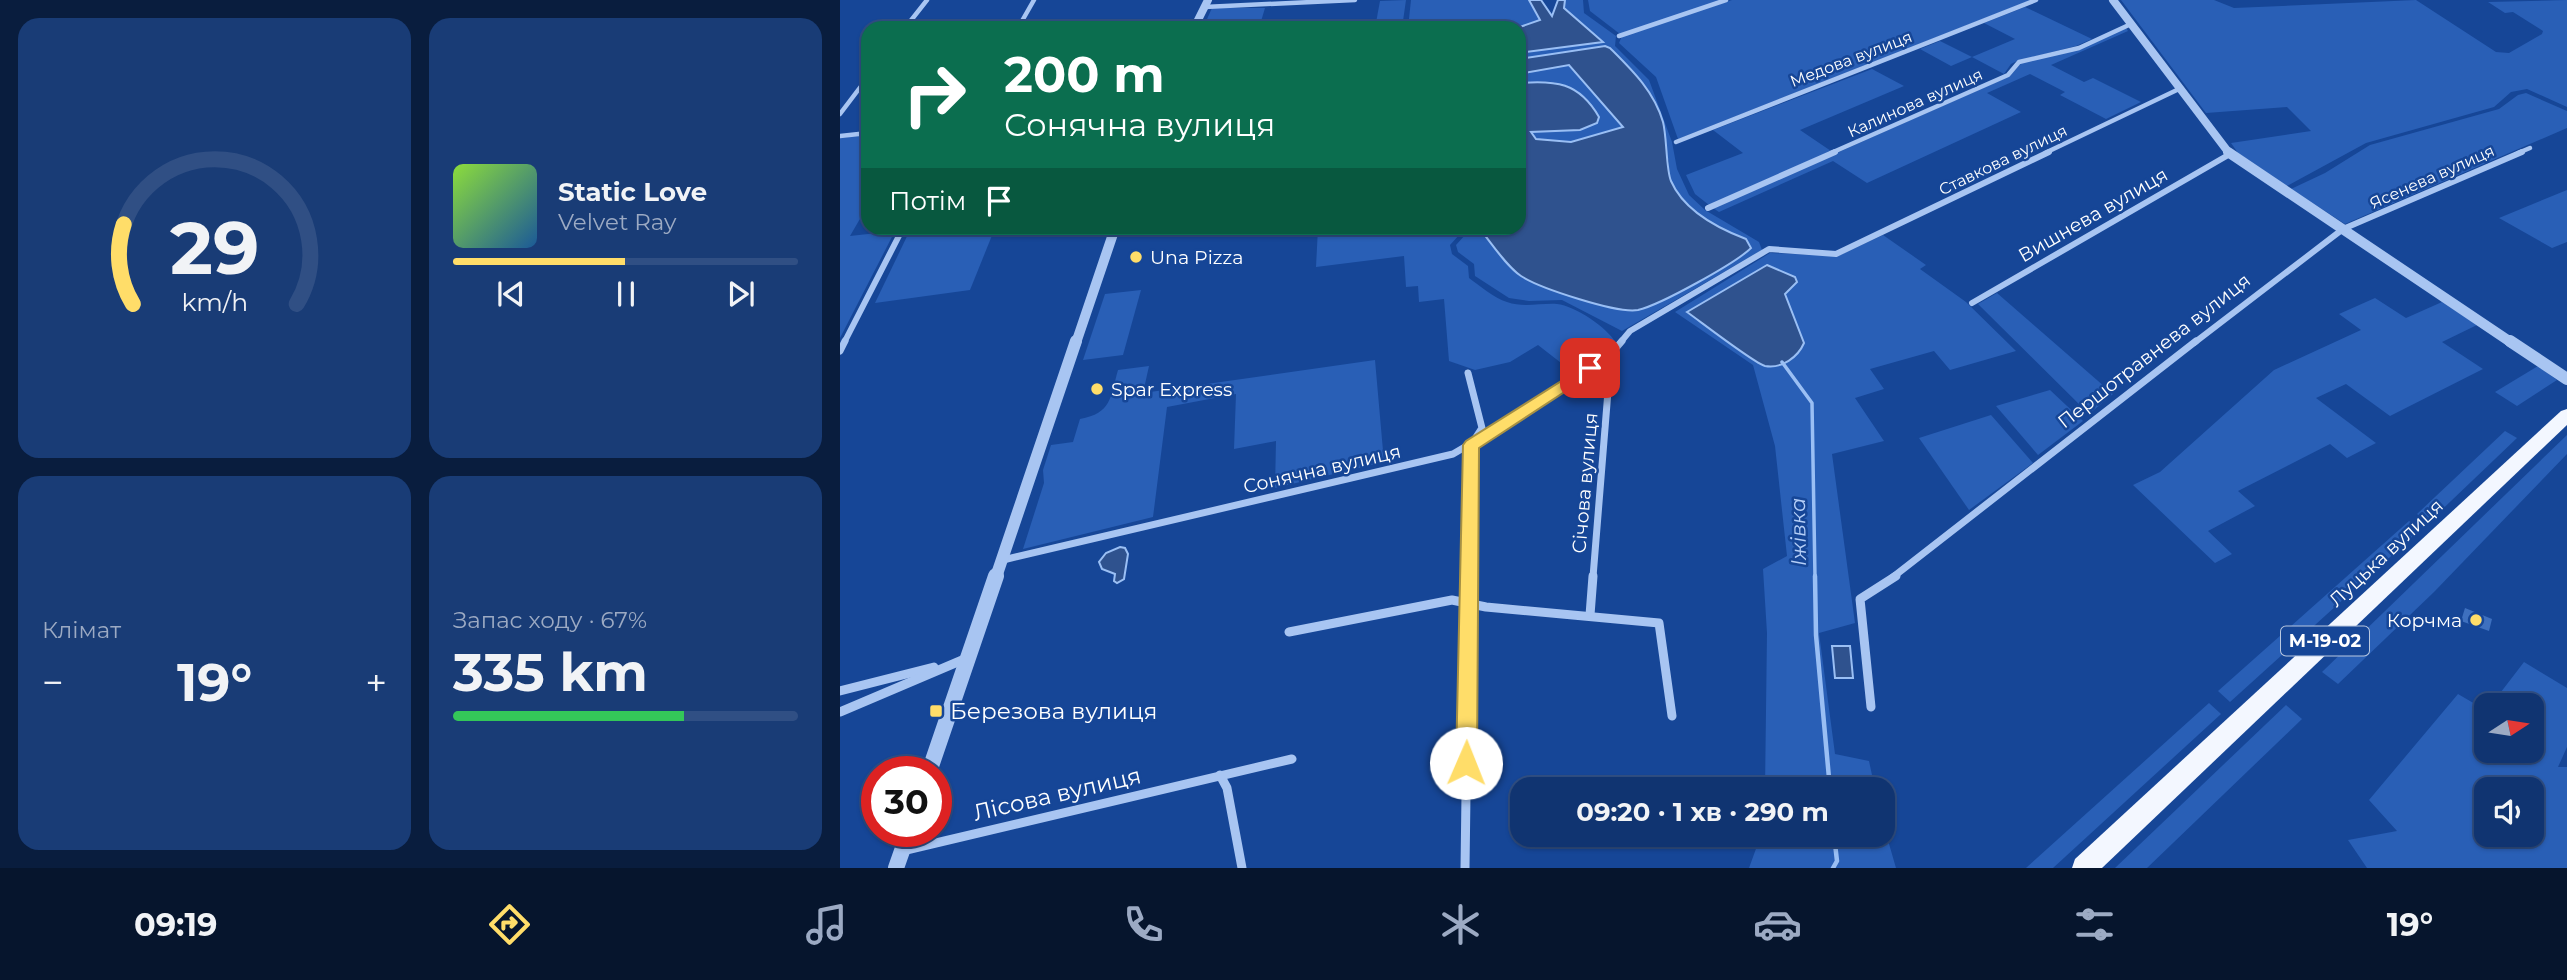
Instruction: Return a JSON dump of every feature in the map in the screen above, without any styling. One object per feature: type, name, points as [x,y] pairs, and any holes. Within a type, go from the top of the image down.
[{"type":"main road","name":"Луцька вулиця","points":[[2084,868],[2567,415]]},
{"type":"street","points":[[910,21],[927,0]]},
{"type":"street","points":[[1022,21],[1034,0]]},
{"type":"street","points":[[1197,21],[1206,3],[1355,0]]},
{"type":"street","points":[[1619,36],[1727,0]]},
{"type":"street","name":"Медова вулиця","points":[[1676,142],[2036,0]]},
{"type":"street","points":[[2113,0],[2230,154],[2567,379]]},
{"type":"street","name":"Калинова вулиця","points":[[1708,208],[2008,75],[2014,65],[2020,62],[2079,48],[2131,24]]},
{"type":"street","points":[[840,114],[861,86]]},
{"type":"street","name":"Ставкова вулиця","points":[[1836,254],[2179,89]]},
{"type":"street","points":[[840,136],[861,134]]},
{"type":"street","name":"Ясенева вулиця","points":[[2343,229],[2530,148]]},
{"type":"street","name":"Вишнева вулиця","points":[[1972,303],[2230,154]]},
{"type":"street","name":"Першотравнева вулиця","points":[[1871,707],[1860,599],[1897,575],[2283,272],[2343,229]]},
{"type":"street","points":[[840,351],[900,235]]},
{"type":"street","points":[[933,756],[960,660],[1003,560],[1113,235]]},
{"type":"street","name":"Сонячна вулиця","points":[[1003,560],[1453,454],[1611,354],[1630,331],[1769,249],[1836,254]]},
{"type":"street","name":"Січова вулиця","points":[[1590,615],[1611,354]]},
{"type":"street","points":[[1465,868],[1471,445],[1482,428],[1468,373]]},
{"type":"street","points":[[1289,632],[1452,600],[1468,605],[1659,623],[1672,716]]},
{"type":"street","points":[[840,691],[960,660]]},
{"type":"street","points":[[840,712],[960,660]]},
{"type":"street","name":"Лісова вулиця","points":[[899,860],[1220,775],[1292,759]]},
{"type":"street","points":[[1220,775],[1227,788],[1242,868]]},
{"type":"shaded area","points":[[1406,0],[1403,21],[1376,21],[1380,1]]},
{"type":"shaded area","points":[[1411,0],[1529,0],[1540,20],[1526,25],[1526,21],[1409,21]]},
{"type":"shaded area","points":[[1529,0],[1541,0],[1552,16],[1558,0],[1565,0],[1564,8],[1603,42],[1526,52],[1526,25],[1540,20]]},
{"type":"shaded area","points":[[1565,0],[1583,0],[1584,13],[1616,36],[1615,46],[1649,80],[1672,142],[1677,169],[1689,195],[1705,210],[1759,242],[1762,250],[1622,331],[1562,300],[1529,301],[1509,298],[1475,276],[1474,264],[1458,252],[1456,245],[1465,235],[1485,235],[1520,275],[1616,309],[1638,310],[1690,286],[1744,255],[1746,239],[1701,216],[1674,189],[1669,176],[1669,161],[1610,48],[1526,58],[1526,52],[1602,42],[1563,7]]},
{"type":"shaded area","points":[[1588,0],[1721,0],[1620,34],[1590,11]]},
{"type":"shaded area","points":[[1732,0],[2031,0],[1678,139],[1656,77],[1619,43],[1622,36]]},
{"type":"shaded area","points":[[2121,0],[2214,0],[2234,8],[2416,0],[2496,52],[2509,53],[2543,31],[2513,12],[2505,13],[2488,2],[2567,0],[2567,107],[2527,89],[2511,92],[2494,107],[2366,143],[2287,186],[2238,153],[2231,143],[2311,131],[2287,107],[2206,113]]},
{"type":"shaded area","points":[[2025,7],[2092,39],[2076,46],[2017,61],[2011,64],[2004,74],[1972,57],[2015,39],[1984,23]]},
{"type":"shaded area","points":[[1212,8],[1265,8],[1261,21],[1206,21]]},
{"type":"shaded area","points":[[2126,28],[2128,31],[2051,65],[2084,82],[2093,78],[2141,102],[2106,119],[2060,95],[2065,92],[2030,74],[1987,93],[2021,112],[1867,183],[1833,161],[1719,212],[1713,208],[2010,76],[2021,63],[2080,49]]},
{"type":"shaded area","points":[[1940,41],[1972,57],[1951,66],[1920,49]]},
{"type":"shaded area","points":[[1605,46],[1610,48],[1634,73],[1654,100],[1663,122],[1669,176],[1677,192],[1702,217],[1746,239],[1751,248],[1697,283],[1638,310],[1614,308],[1561,293],[1530,281],[1509,266],[1484,235],[1526,235],[1526,83],[1555,83],[1574,90],[1583,96],[1599,117],[1597,123],[1580,130],[1531,132],[1536,139],[1571,142],[1623,127],[1569,65],[1526,73],[1526,58]]},
{"type":"shaded area","points":[[1568,65],[1624,127],[1571,142],[1536,139],[1530,132],[1580,130],[1596,111],[1570,88],[1554,82],[1526,83],[1526,73]]},
{"type":"shaded area","points":[[1872,69],[1904,86],[1800,130],[1831,151],[1709,205],[1695,194],[1686,175],[1743,153],[1713,130]]},
{"type":"shaded area","points":[[2526,93],[2567,111],[2567,128],[2345,224],[2291,189],[2325,173],[2370,145],[2499,109],[2518,95]]},
{"type":"shaded area","points":[[861,136],[861,217],[850,236],[893,235],[840,338],[840,138]]},
{"type":"shaded area","points":[[2567,190],[2567,242],[2552,248],[2499,218]]},
{"type":"shaded area","points":[[908,235],[992,235],[970,290],[875,303]]},
{"type":"shaded area","points":[[1318,235],[1459,235],[1450,245],[1452,254],[1468,266],[1469,278],[1482,288],[1513,304],[1557,304],[1573,309],[1598,324],[1616,343],[1574,373],[1538,345],[1510,362],[1475,370],[1449,361],[1444,299],[1419,302],[1418,286],[1406,287],[1404,256],[1316,267]]},
{"type":"shaded area","points":[[1883,235],[1926,265],[1920,269],[1966,302],[2016,351],[1950,370],[1934,351],[1870,369],[1884,389],[1855,398],[1884,441],[1832,454],[1855,623],[1819,633],[1835,754],[1869,761],[1872,777],[1765,777],[1767,633],[1763,569],[1787,556],[1775,446],[1753,365],[1675,312],[1770,253],[1838,256]]},
{"type":"shaded area","points":[[1767,265],[1795,277],[1797,282],[1785,294],[1804,343],[1789,361],[1777,366],[1765,366],[1750,358],[1687,312]]},
{"type":"shaded area","points":[[1141,290],[1123,355],[1083,360],[1105,294]]},
{"type":"shaded area","points":[[1997,293],[2113,394],[2089,414],[1978,304]]},
{"type":"shaded area","points":[[2375,298],[2406,318],[2442,302],[2477,325],[2442,342],[2483,369],[2390,416],[2346,384],[2316,398],[2376,443],[2347,458],[2330,444],[2238,491],[2255,506],[2208,531],[2232,554],[2215,563],[2133,485],[2160,472],[2274,370],[2361,330],[2339,314]]},
{"type":"shaded area","points":[[1375,360],[1384,462],[1275,488],[1276,441],[1234,449],[1236,394],[1167,407],[1153,517],[1023,549],[1044,483],[1043,470],[1051,445],[1073,442],[1080,419],[1104,408],[1111,396],[1118,370],[1149,366],[1143,393]]},
{"type":"shaded area","points":[[2538,366],[2557,380],[2517,406],[2495,392]]},
{"type":"shaded area","points":[[2050,390],[2083,421],[2038,455],[1996,406]]},
{"type":"shaded area","points":[[1991,415],[2033,463],[1969,510],[1919,438]]},
{"type":"shaded area","points":[[2505,431],[2517,438],[2429,522],[2417,514]]},
{"type":"shaded area","points":[[2567,435],[2567,454],[2434,592],[2338,684],[2322,672]]},
{"type":"shaded area","points":[[2409,521],[2421,529],[2230,702],[2218,691]]},
{"type":"shaded area","points":[[1120,547],[1125,548],[1128,554],[1124,579],[1117,583],[1114,581],[1115,574],[1102,569],[1099,562],[1106,553]]},
{"type":"shaded area","points":[[1832,646],[1850,646],[1853,678],[1835,678]]},
{"type":"shaded area","points":[[2524,662],[2567,688],[2567,747],[2558,767],[2567,767],[2567,868],[2367,868],[2348,840],[2397,831],[2369,800],[2458,694],[2474,703],[2474,763],[2544,763],[2544,693],[2500,693]]},
{"type":"shaded area","points":[[2209,703],[2221,714],[2053,868],[2026,868]]},
{"type":"shaded area","points":[[2286,705],[2302,719],[2147,868],[2115,868]]},
{"type":"shaded area","points":[[1757,847],[1890,847],[1896,868],[1749,868]]},
{"type":"building","name":"Корчма","points":[[2465,608],[2492,619],[2489,631],[2461,621]]},
{"type":"waterway","name":"Іжівка","points":[[1782,362],[1812,403],[1815,577]]},
{"type":"waterway","name":"Іжівка","points":[[1815,576],[1816,635],[1829,777]]},
{"type":"waterway","name":"Іжівка","points":[[1833,868],[1837,861],[1835,847]]},
{"type":"place","name":"Una Pizza","points":[[1136,257]]},
{"type":"place","name":"Spar Express","points":[[1097,389]]},
{"type":"place","name":"Корчма","points":[[2476,620]]},
{"type":"place","name":"Березова вулиця","points":[[936,711]]},
{"type":"route","points":[[1466,763],[1471,445],[1590,368]]}]
